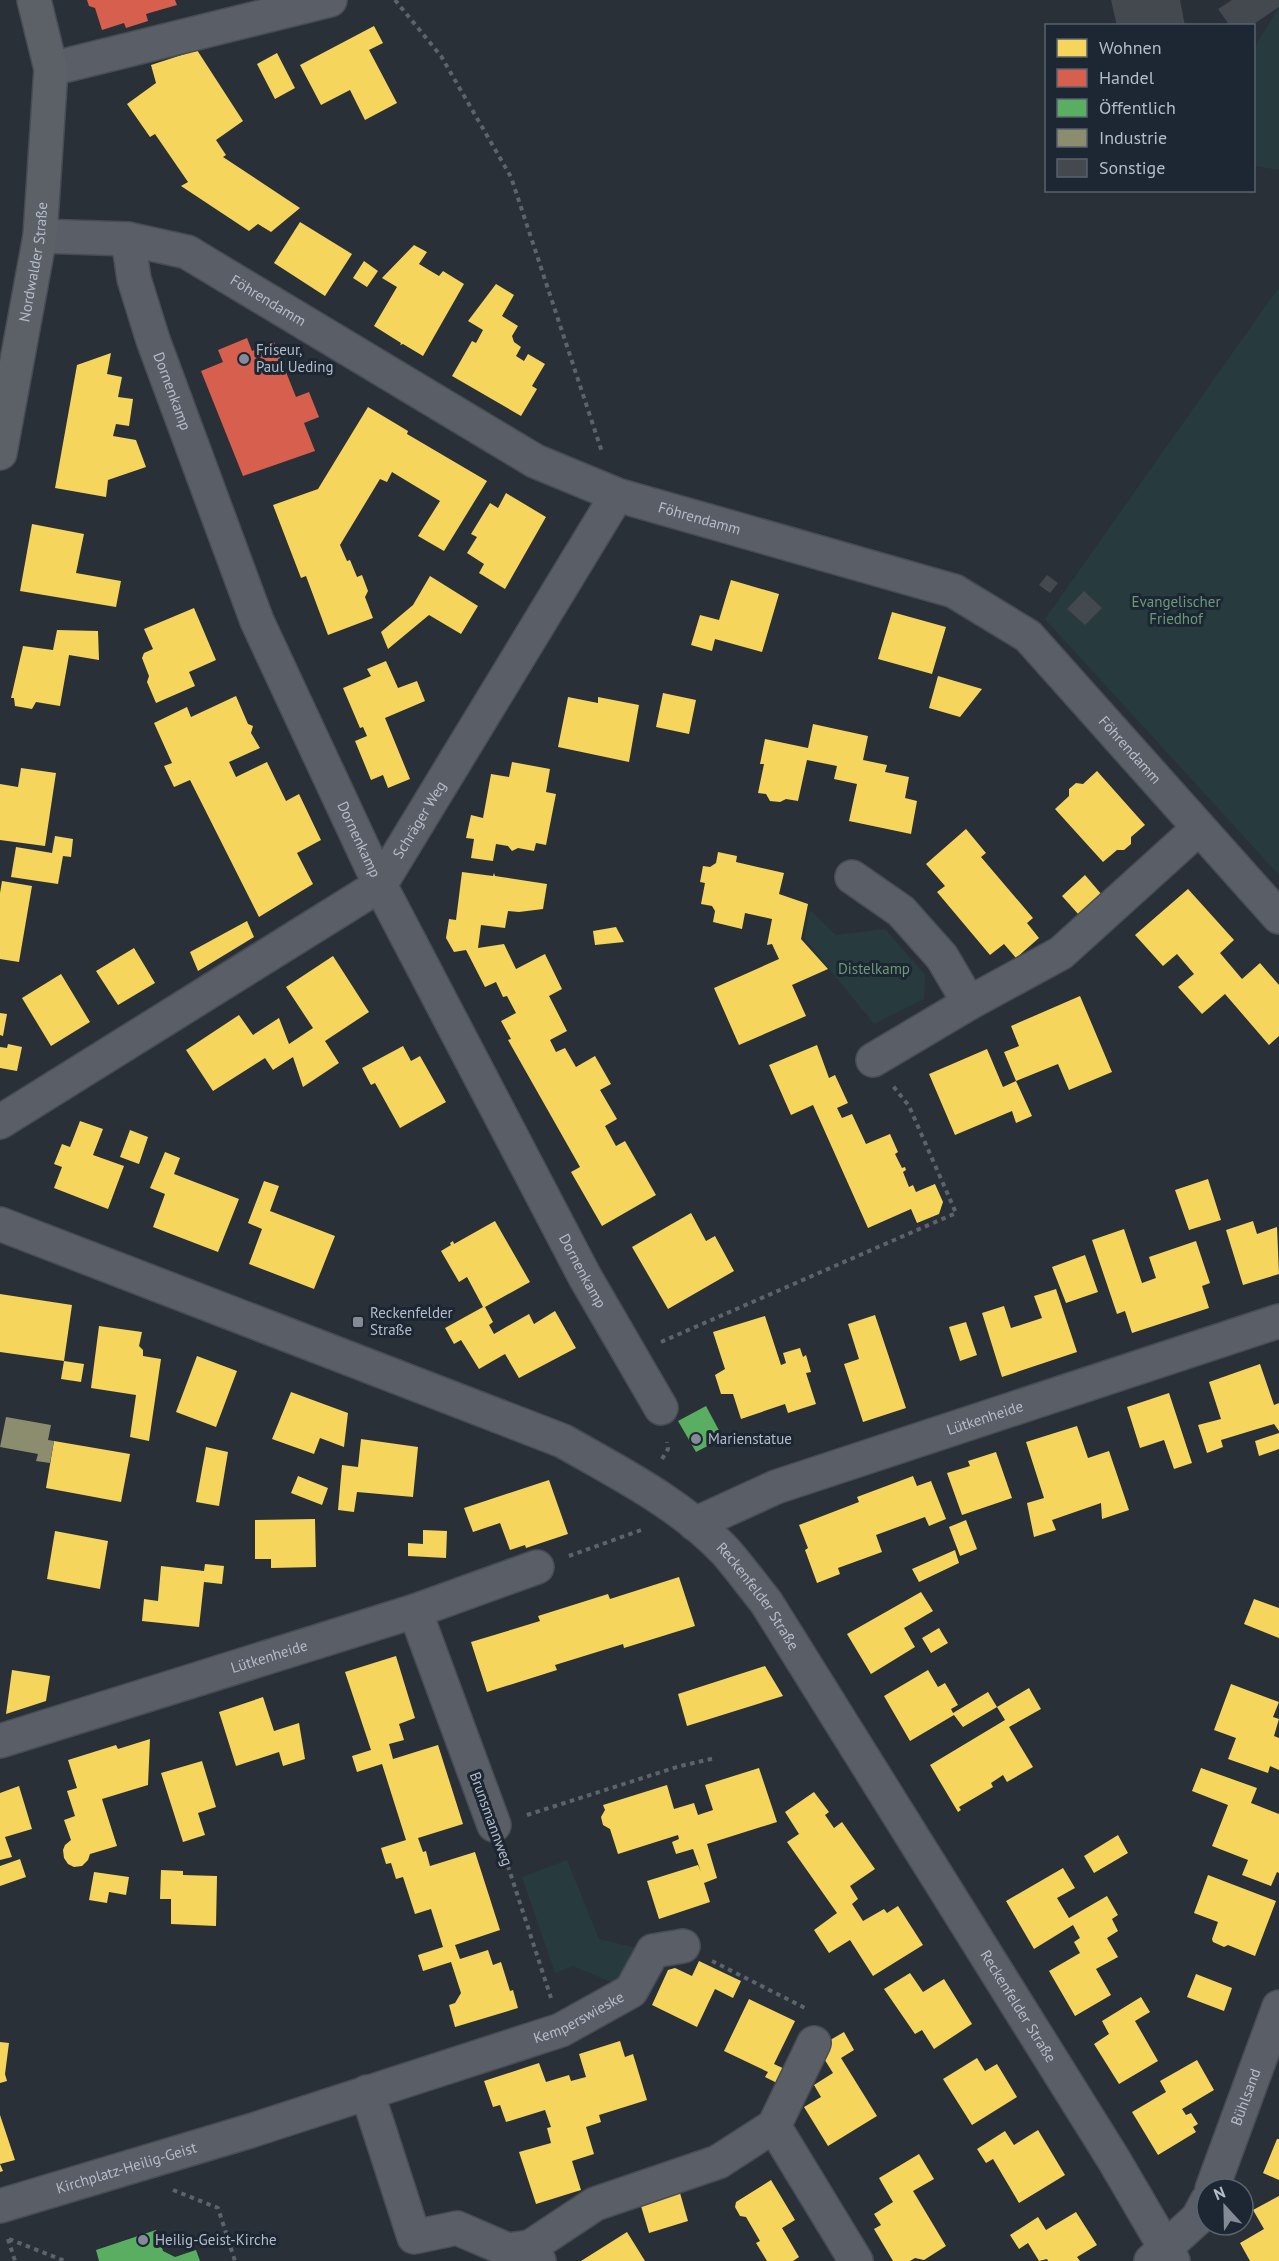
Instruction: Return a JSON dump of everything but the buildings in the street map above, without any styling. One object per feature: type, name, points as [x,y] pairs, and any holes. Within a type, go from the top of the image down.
[{"type":"main road","name":"Nordwalder Straße","points":[[0,453],[40,236],[51,69],[34,0]]},
{"type":"street","points":[[51,69],[330,0]]},
{"type":"street","name":"Föhrendamm","points":[[40,236],[128,239],[187,252],[535,461],[617,495],[954,591],[1028,636],[1279,917]]},
{"type":"street","name":"Dornenkamp","points":[[128,239],[134,279],[153,340],[257,621],[380,885],[585,1277],[661,1408]]},
{"type":"street","name":"Schräger Weg","points":[[0,1122],[380,885],[617,495]]},
{"type":"street","points":[[873,1060],[969,1003],[1061,953],[1199,828]]},
{"type":"street","points":[[852,877],[901,911],[942,957],[969,1003]]},
{"type":"street","name":"Reckenfelder Straße","points":[[0,1224],[563,1441],[645,1488],[694,1524],[725,1551],[766,1602],[1114,2160],[1163,2257]]},
{"type":"street","name":"Lütkenheide","points":[[694,1524],[776,1487],[1279,1321]]},
{"type":"street","name":"Lütkenheide","points":[[0,1741],[415,1611],[537,1567]]},
{"type":"street","name":"Brunsmannweg","points":[[415,1611],[494,1825]]},
{"type":"street","name":"Kemperswieske","points":[[253,2130],[561,2030],[631,1991],[653,1951],[683,1946]]},
{"type":"street","name":"Bühlsand","points":[[1216,2177],[1279,2007]]},
{"type":"street","points":[[367,2092],[414,2237],[457,2228],[508,2250],[535,2254],[596,2204],[718,2162],[774,2126],[814,2043]]},
{"type":"street","points":[[774,2126],[856,2261]]},
{"type":"street","name":"Kirchplatz-Heilig-Geist","points":[[0,2206],[253,2130]]},
{"type":"street","points":[[1163,2257],[1195,2221]]},
{"type":"path","points":[[395,0],[441,56],[511,177],[617,495]]},
{"type":"path","points":[[630,1355],[956,1213],[909,1106],[873,1060]]},
{"type":"path","points":[[645,1488],[668,1449],[661,1408]]},
{"type":"path","points":[[537,1567],[649,1528],[694,1524]]},
{"type":"path","points":[[494,1825],[680,1766],[715,1758]]},
{"type":"path","name":"Brunsmannweg","points":[[494,1825],[561,2030]]},
{"type":"path","points":[[683,1946],[817,2014],[814,2043]]},
{"type":"path","points":[[161,2157],[168,2188],[218,2208],[235,2261]]},
{"type":"path","points":[[15,2261],[8,2238],[65,2261]]},
{"type":"green space","points":[[1279,7],[1279,170],[1255,166],[1255,46]]},
{"type":"green space","name":"Evangelischer Friedhof","points":[[1279,287],[1279,875],[1045,619]]},
{"type":"green space","name":"Distelkamp","points":[[810,910],[836,935],[885,929],[925,975],[924,999],[874,1024],[804,938]]},
{"type":"green space","points":[[567,1860],[599,1939],[645,1950],[622,1987],[573,1966],[555,1973],[522,1877]]},
{"type":"place","name":"Friseur, Paul Ueding","points":[[244,359]]},
{"type":"place","name":"Reckenfelder Straße","points":[[358,1322]]},
{"type":"place","name":"Marienstatue","points":[[696,1439]]},
{"type":"place","name":"Heilig-Geist-Kirche","points":[[143,2240]]}]
